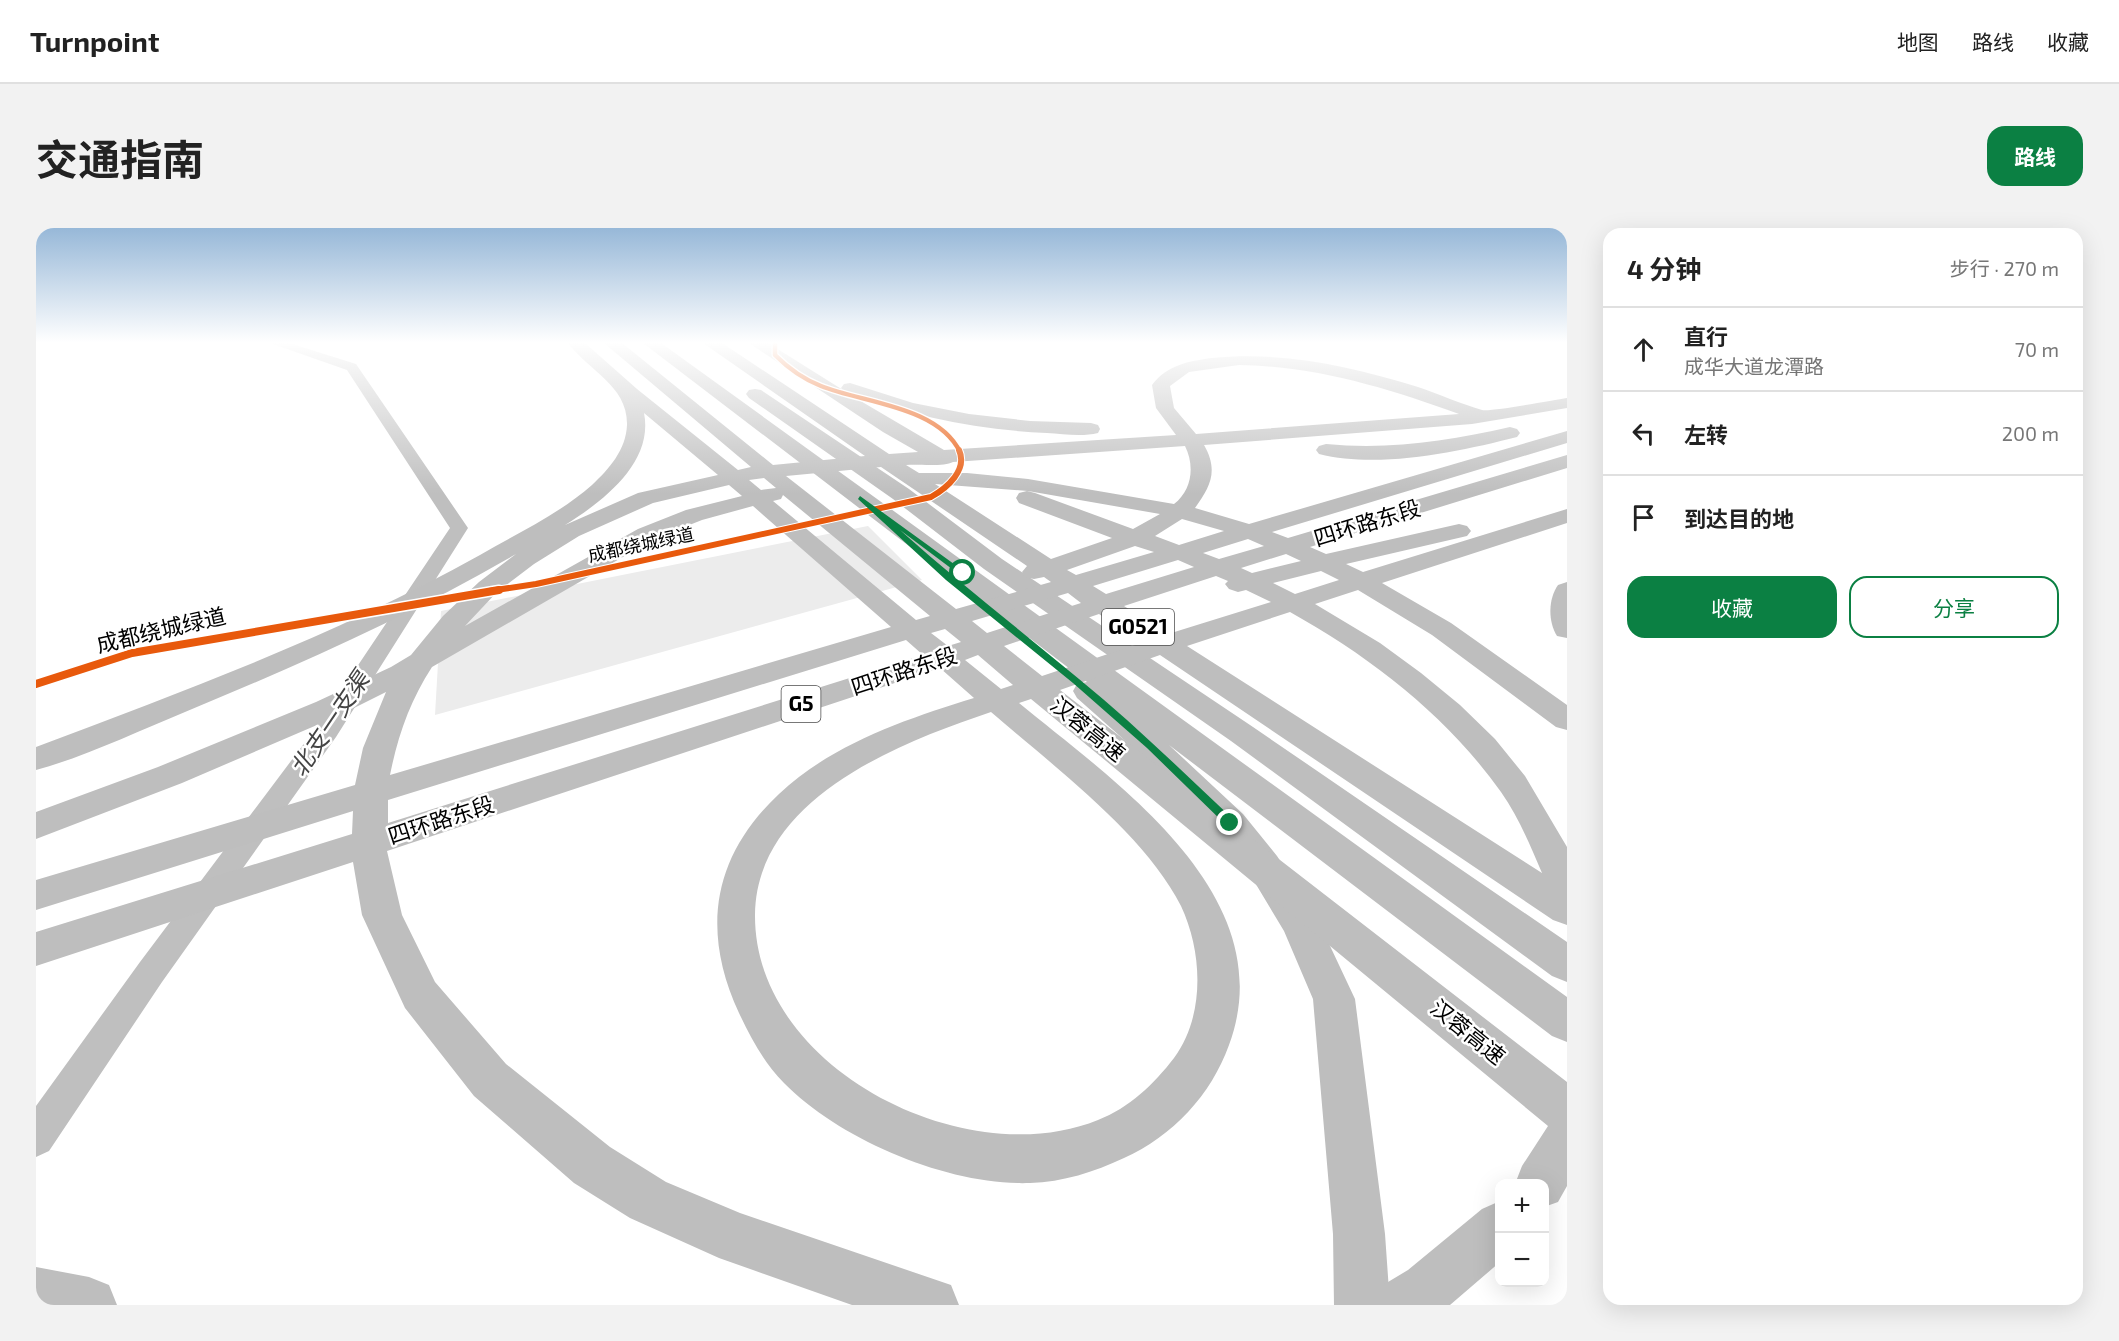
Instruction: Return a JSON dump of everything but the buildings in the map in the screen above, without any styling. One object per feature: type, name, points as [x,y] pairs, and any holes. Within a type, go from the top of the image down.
[{"type":"main road","points":[[36,759],[279,660],[381,615],[454,579],[584,502],[621,466],[636,434],[637,415],[632,401],[626,393]]},
{"type":"main road","points":[[630,393],[723,468],[815,551],[988,694],[997,701],[998,702],[1007,709],[1085,775],[1152,839],[1180,870],[1198,901],[1212,935],[1218,975],[1215,1014],[1206,1047],[1183,1085],[1158,1110],[1119,1136],[1079,1151],[1029,1159],[980,1154],[929,1142],[881,1123],[834,1096],[798,1067],[771,1030],[753,998],[739,957],[736,924],[738,892],[744,873],[767,829],[794,800],[821,777],[853,757],[893,738],[994,702],[997,701],[1005,699],[1203,631],[1567,516]]},
{"type":"main road","name":"汉蓉高速","points":[[673,393],[1567,1110]]},
{"type":"main road","points":[[719,393],[860,498],[956,576],[1087,677],[1567,1022]]},
{"type":"main road","points":[[755,393],[1161,668],[1567,918]]},
{"type":"main road","name":"G0521","points":[[786,393],[971,518],[1567,909]]},
{"type":"main road","points":[[838,393],[926,449],[1032,500],[1222,570],[1312,613],[1372,651],[1433,698],[1492,758],[1512,782],[1538,824],[1567,888]]},
{"type":"main road","points":[[865,393],[932,413],[981,422],[1058,428],[1263,429],[1439,411],[1512,413],[1567,403]]},
{"type":"main road","points":[[800,662],[936,603],[1108,548],[1163,524],[1181,510],[1194,495],[1203,479],[1202,465],[1195,447],[1166,408],[1163,393]]},
{"type":"main road","points":[[1396,393],[1439,411],[1567,455]]},
{"type":"main road","points":[[1397,393],[1439,411],[1567,446]]},
{"type":"main road","points":[[932,1305],[738,1239],[648,1200],[592,1165],[490,1080],[420,995],[382,915],[369,851],[372,780],[379,748],[399,695],[427,654],[453,622],[488,587],[525,559],[596,519],[646,498],[748,474],[830,464],[1271,436],[1439,411]]},
{"type":"main road","points":[[1206,419],[1260,440],[1336,451],[1408,450],[1548,430],[1567,420]]},
{"type":"main road","name":"四环路东段","points":[[36,895],[800,662],[1070,585],[1548,430]]},
{"type":"main road","name":"四环路东段","points":[[36,949],[825,697],[1154,587],[1567,461]]},
{"type":"main road","points":[[36,826],[290,725],[410,668],[646,534],[694,515],[791,490],[827,484],[904,478],[988,480],[1113,498],[1210,519],[1300,552],[1384,593],[1488,659],[1567,720]]},
{"type":"main road","points":[[825,697],[1229,586],[1408,541],[1473,530],[1567,528]]},
{"type":"main road","points":[[1567,590],[1563,607],[1567,630]]},
{"type":"main road","points":[[1161,668],[1567,964]]},
{"type":"main road","points":[[1087,677],[1150,746],[1230,823],[1264,866],[1301,925],[1334,999],[1359,1234],[1362,1305]]},
{"type":"main road","points":[[1543,1179],[1567,1140]]},
{"type":"main road","points":[[1403,1305],[1428,1289],[1495,1231]]},
{"type":"main road","points":[[36,1295],[89,1305]]},
{"type":"shaded area","points":[[868,526],[922,580],[435,715],[441,611]]},
{"type":"waterway","name":"北支一支渠","points":[[36,1138],[151,972],[327,731],[459,528],[369,393]]},
{"type":"cycle path","name":"成都绕城绿道","points":[[36,684],[132,653],[536,584],[931,497],[951,481],[962,465],[961,455],[954,440],[940,428],[900,410],[843,393]]},
{"type":"route","points":[[963,573],[860,498],[949,579],[1077,681],[1150,746],[1230,823]]}]
